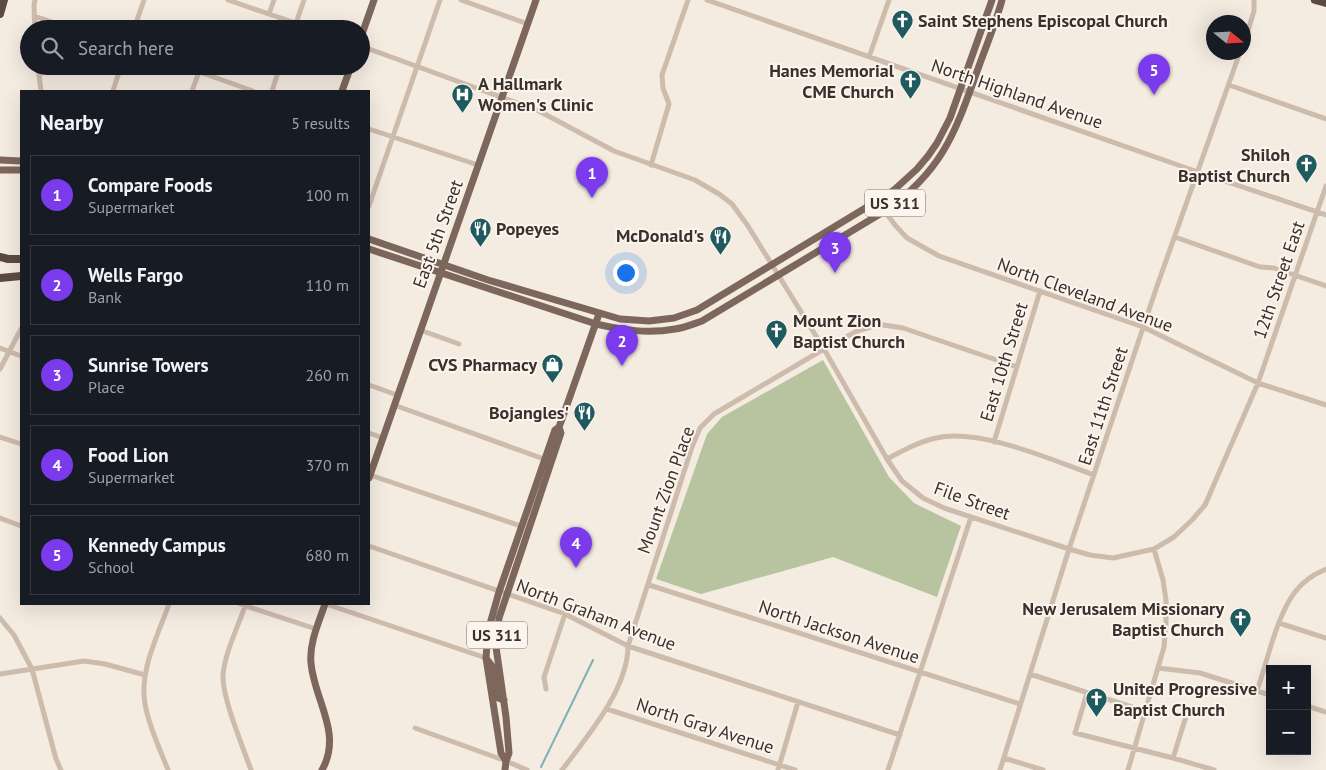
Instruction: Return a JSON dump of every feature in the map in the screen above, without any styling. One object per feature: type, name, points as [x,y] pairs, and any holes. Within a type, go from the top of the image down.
[{"type":"highway","points":[[0,14],[4,0]]},
{"type":"highway","points":[[1315,0],[1326,3]]},
{"type":"highway","points":[[0,257],[20,259]]},
{"type":"highway","points":[[0,278],[20,276]]},
{"type":"main road","points":[[367,20],[374,0]]},
{"type":"main road","name":"East 5th Street","points":[[370,473],[536,0]]},
{"type":"main road","name":"US 311","points":[[505,770],[509,753],[496,647],[502,593],[521,526],[599,314],[620,319],[649,321],[674,318],[697,310],[894,190],[918,169],[928,156],[950,118],[991,0]]},
{"type":"main road","name":"US 311","points":[[596,324],[640,331],[676,329],[702,321],[902,199],[925,177],[946,148],[970,92],[1001,2]]},
{"type":"main road","points":[[342,90],[348,75]]},
{"type":"main road","points":[[3,160],[20,161]]},
{"type":"main road","points":[[1,170],[20,170]]},
{"type":"main road","points":[[370,239],[599,314]]},
{"type":"main road","points":[[370,249],[596,324]]},
{"type":"main road","name":"US 311","points":[[506,761],[501,753],[486,658],[488,631],[561,433],[559,427]]},
{"type":"main road","points":[[322,770],[329,752],[330,735],[328,720],[315,682],[311,664],[311,650],[316,629],[326,605]]},
{"type":"main road","points":[[486,658],[492,666],[498,698],[504,700]]},
{"type":"street","points":[[34,20],[35,0]]},
{"type":"street","points":[[137,20],[144,0]]},
{"type":"street","points":[[228,0],[282,20]]},
{"type":"street","points":[[269,14],[274,0]]},
{"type":"street","points":[[297,20],[304,0]]},
{"type":"street","points":[[370,203],[440,0]]},
{"type":"street","points":[[461,0],[528,24]]},
{"type":"street","points":[[651,165],[669,104],[663,88],[662,75],[688,0]]},
{"type":"street","name":"North Highland Avenue","points":[[707,0],[1326,215]]},
{"type":"street","points":[[869,57],[889,0]]},
{"type":"street","points":[[991,0],[1001,2]]},
{"type":"street","points":[[1251,21],[1254,11],[1254,0]]},
{"type":"street","points":[[34,16],[46,20]]},
{"type":"street","points":[[370,49],[502,96],[555,118],[614,152],[695,180],[732,204],[779,275]]},
{"type":"street","name":"East 11th Street","points":[[1000,770],[1069,549],[1143,327],[1237,60]]},
{"type":"street","points":[[39,75],[41,90]]},
{"type":"street","points":[[112,90],[118,75]]},
{"type":"street","points":[[192,90],[198,75]]},
{"type":"street","points":[[208,75],[250,90]]},
{"type":"street","points":[[272,90],[277,75]]},
{"type":"street","points":[[1229,85],[1326,118]]},
{"type":"street","points":[[370,129],[478,165]]},
{"type":"street","name":"12th Street East","points":[[1154,549],[1174,537],[1205,504],[1258,383],[1326,186]]},
{"type":"street","name":"North Cleveland Avenue","points":[[878,201],[894,225],[907,238],[939,256],[1143,327],[1258,383],[1326,405]]},
{"type":"street","points":[[1175,237],[1260,268],[1274,268],[1326,286]]},
{"type":"street","name":"File Street","points":[[779,275],[887,459],[902,482],[923,498],[944,508],[1090,555],[1113,558],[1154,549]]},
{"type":"street","name":"East 10th Street","points":[[994,442],[1040,291]]},
{"type":"street","name":"Mount Zion Place","points":[[562,770],[607,709],[626,666],[628,646],[686,465],[700,428],[714,414],[824,349],[866,328],[894,326],[932,337],[1017,367]]},
{"type":"street","points":[[420,330],[458,344]]},
{"type":"street","points":[[0,369],[20,331]]},
{"type":"street","points":[[0,348],[20,356]]},
{"type":"street","points":[[370,385],[397,395]]},
{"type":"street","points":[[394,405],[544,460]]},
{"type":"street","points":[[370,433],[383,438]]},
{"type":"street","points":[[887,459],[925,441],[944,436],[972,437],[994,442],[1094,475]]},
{"type":"street","points":[[0,437],[20,444]]},
{"type":"street","points":[[370,476],[521,526]]},
{"type":"street","points":[[888,770],[971,517]]},
{"type":"street","points":[[0,518],[20,526]]},
{"type":"street","name":"North Graham Avenue","points":[[370,546],[565,614],[628,646],[900,735]]},
{"type":"street","points":[[1128,770],[1164,647],[1166,600],[1163,580],[1154,549]]},
{"type":"street","points":[[1258,691],[1282,614],[1295,592],[1309,578],[1326,569]]},
{"type":"street","name":"North Jackson Avenue","points":[[649,585],[1020,704]]},
{"type":"street","points":[[168,770],[145,705],[145,675],[169,605]]},
{"type":"street","points":[[251,770],[226,694],[223,677],[243,605],[316,629]]},
{"type":"street","points":[[329,605],[486,658]]},
{"type":"street","points":[[546,689],[544,677],[565,614]]},
{"type":"street","points":[[0,618],[14,635],[32,669],[56,759],[61,770]]},
{"type":"street","points":[[1280,623],[1326,638]]},
{"type":"street","points":[[0,674],[84,661],[105,664],[145,675]]},
{"type":"street","points":[[1158,668],[1200,673],[1266,694]]},
{"type":"street","points":[[1030,674],[1144,711]]},
{"type":"street","points":[[1087,693],[1075,733],[1214,770]]},
{"type":"street","points":[[779,768],[798,702]]},
{"type":"street","points":[[1311,707],[1326,712]]},
{"type":"street","name":"North Gray Avenue","points":[[607,709],[779,768],[795,770]]},
{"type":"street","points":[[1174,758],[1188,710]]},
{"type":"street","points":[[414,728],[526,770]]},
{"type":"street","points":[[1004,758],[1043,770]]},
{"type":"green space","points":[[823,360],[889,477],[914,503],[961,526],[937,597],[833,557],[701,594],[656,579],[707,434],[722,417]]},
{"type":"waterway","points":[[541,767],[593,660]]},
{"type":"place","name":"Saint Stephens Episcopal Church","points":[[902,40]]},
{"type":"place","name":"Kennedy Campus","points":[[1154,95]]},
{"type":"place","name":"Hanes Memorial CME Church","points":[[910,100]]},
{"type":"place","name":"A Hallmark Women's Clinic","points":[[462,113]]},
{"type":"place","name":"Shiloh Baptist Church","points":[[1306,184]]},
{"type":"place","name":"Compare Foods","points":[[592,198]]},
{"type":"place","name":"Popeyes","points":[[480,248]]},
{"type":"place","name":"McDonald's","points":[[720,255]]},
{"type":"place","name":"Sunrise Towers","points":[[835,273]]},
{"type":"place","name":"Mount Zion Baptist Church","points":[[777,350]]},
{"type":"place","name":"Wells Fargo","points":[[622,366]]},
{"type":"place","name":"CVS Pharmacy","points":[[553,384]]},
{"type":"place","name":"Bojangles'","points":[[585,432]]},
{"type":"place","name":"Food Lion","points":[[576,568]]},
{"type":"place","name":"New Jerusalem Missionary Baptist Church","points":[[1240,638]]},
{"type":"place","name":"United Progressive Baptist Church","points":[[1097,718]]}]
